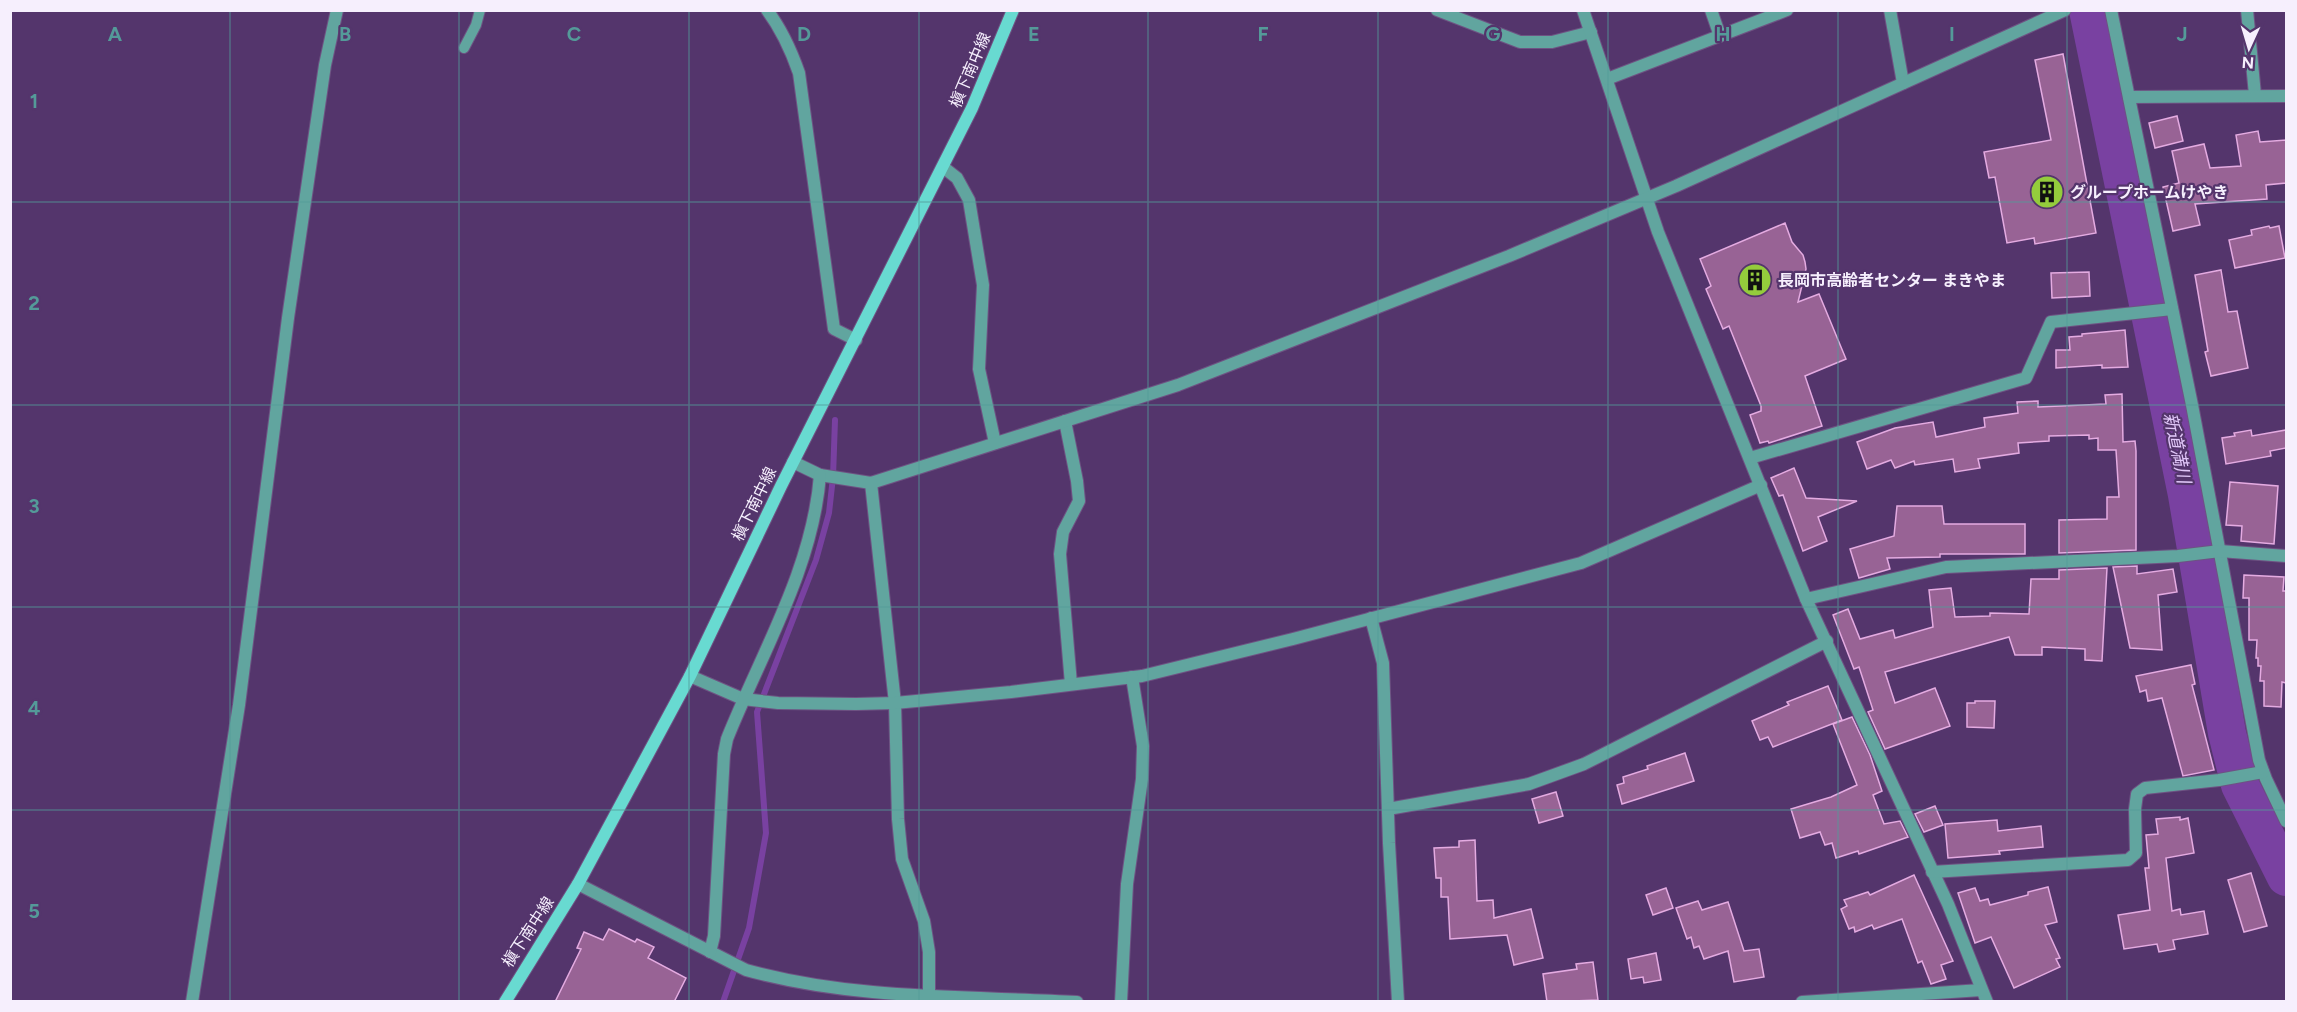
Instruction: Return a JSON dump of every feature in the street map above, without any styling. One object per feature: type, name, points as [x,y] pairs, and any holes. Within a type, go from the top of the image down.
[{"type":"main road","name":"槇下南中線","points":[[504,1002],[579,884],[690,676],[793,462],[972,108],[1013,10]]},
{"type":"street","points":[[192,1002],[233,747],[288,318],[325,65],[337,10]]},
{"type":"street","points":[[767,10],[791,49],[799,73],[834,329],[856,340]]},
{"type":"street","points":[[1437,10],[1520,42],[1552,42],[1591,32]]},
{"type":"street","points":[[1584,10],[1647,199],[1806,599],[1948,904],[1987,1002]]},
{"type":"street","points":[[1711,10],[1720,36]]},
{"type":"street","points":[[1607,79],[1787,10]]},
{"type":"street","points":[[1890,10],[1904,83]]},
{"type":"street","points":[[793,462],[820,475],[871,483],[1178,385],[1509,256],[1647,199],[2065,10]]},
{"type":"street","points":[[2111,10],[2129,97],[2166,310],[2259,760],[2286,821]]},
{"type":"street","points":[[2247,10],[2255,95]]},
{"type":"street","points":[[2129,97],[2286,96]]},
{"type":"street","points":[[943,167],[957,178],[969,200],[983,285],[979,369],[995,443]]},
{"type":"street","points":[[1750,458],[2026,378],[2051,322],[2128,312],[2166,310]]},
{"type":"street","points":[[1065,421],[1079,501],[1063,532],[1060,554],[1071,684]]},
{"type":"street","points":[[710,952],[714,936],[724,754],[727,740],[797,576],[819,497],[820,475]]},
{"type":"street","points":[[871,483],[895,703],[898,819],[902,860],[924,921],[930,952],[929,995]]},
{"type":"street","points":[[690,676],[743,699],[778,703],[895,703],[1132,677],[1412,609],[1581,563],[1761,485]]},
{"type":"street","points":[[1806,599],[1946,567],[2178,556],[2215,552],[2286,556]]},
{"type":"street","points":[[1371,618],[1383,663],[1398,1002]]},
{"type":"street","points":[[1388,809],[1529,784],[1584,764],[1827,641]]},
{"type":"street","points":[[1121,1002],[1127,884],[1142,779],[1143,746],[1132,677]]},
{"type":"street","points":[[1932,872],[2128,860],[2136,853],[2137,794],[2145,788],[2219,780],[2263,771]]},
{"type":"street","points":[[579,884],[746,970],[802,984],[900,995],[1077,1002]]},
{"type":"street","points":[[1802,1002],[1981,990]]},
{"type":"lane","points":[[464,48],[476,25],[480,10]]},
{"type":"building","name":"グループホームけやき","points":[[2063,54],[2096,233],[2035,244],[2034,238],[2007,243],[1995,177],[1989,178],[1984,152],[2051,140],[2035,60]]},
{"type":"building","points":[[2177,116],[2183,141],[2155,148],[2149,123]]},
{"type":"building","points":[[2258,131],[2260,142],[2286,140],[2286,183],[2266,185],[2267,199],[2195,204],[2200,225],[2173,231],[2163,187],[2179,183],[2172,151],[2204,144],[2210,168],[2241,166],[2236,135]]},
{"type":"building","points":[[1785,223],[1792,242],[1803,255],[1805,262],[1806,269],[1798,302],[1819,294],[1846,359],[1805,376],[1822,426],[1769,443],[1768,441],[1760,443],[1750,415],[1761,411],[1761,406],[1729,326],[1723,329],[1706,289],[1711,286],[1700,259]]},
{"type":"building","points":[[2269,226],[2270,228],[2279,226],[2285,258],[2235,268],[2229,240],[2252,235],[2251,230]]},
{"type":"building","points":[[2221,270],[2228,312],[2237,311],[2248,368],[2211,376],[2205,352],[2208,351],[2195,275]]},
{"type":"building","points":[[2089,272],[2090,296],[2052,298],[2051,273]]},
{"type":"building","points":[[2125,330],[2128,367],[2102,368],[2102,365],[2056,368],[2056,350],[2070,350],[2069,337]]},
{"type":"building","points":[[2122,394],[2123,442],[2135,441],[2136,451],[2136,550],[2059,553],[2059,520],[2107,519],[2107,497],[2119,497],[2116,450],[2098,450],[2098,438],[2089,439],[2089,435],[2049,436],[2049,441],[2018,443],[2019,453],[1978,459],[1980,468],[1955,472],[1953,459],[1915,465],[1914,461],[1895,468],[1891,460],[1867,469],[1857,442],[1895,428],[1933,422],[1936,437],[1985,427],[1984,418],[2018,413],[2017,402],[2038,401],[2038,407],[2106,404],[2105,395]]},
{"type":"building","points":[[2251,430],[2252,436],[2286,430],[2286,448],[2270,451],[2271,456],[2226,464],[2222,438]]},
{"type":"building","points":[[1794,468],[1806,498],[1857,501],[1818,517],[1827,541],[1803,551],[1783,495],[1779,496],[1771,478]]},
{"type":"building","points":[[2230,482],[2278,486],[2274,544],[2241,541],[2242,526],[2226,525]]},
{"type":"building","points":[[1897,506],[1942,506],[1944,524],[2025,524],[2025,554],[1940,554],[1940,557],[1887,558],[1890,569],[1859,578],[1850,549],[1894,536]]},
{"type":"building","points":[[2137,566],[2137,574],[2173,569],[2177,592],[2158,595],[2162,650],[2130,648],[2113,567]]},
{"type":"building","points":[[2107,568],[2102,661],[2085,660],[2085,649],[2042,647],[2042,655],[2015,655],[2009,637],[1885,672],[1895,703],[1935,688],[1950,726],[1885,749],[1868,712],[1873,710],[1859,667],[1854,669],[1833,615],[1848,609],[1860,639],[1893,630],[1895,638],[1933,627],[1929,590],[1951,588],[1955,617],[1990,616],[1990,613],[2029,614],[2031,579],[2059,579],[2059,570]]},
{"type":"building","points":[[2244,575],[2284,577],[2286,683],[2282,682],[2281,707],[2264,706],[2264,681],[2260,681],[2261,666],[2258,666],[2258,658],[2256,658],[2257,640],[2249,640],[2249,598],[2243,598]]},
{"type":"building","points":[[2191,665],[2195,684],[2192,685],[2214,770],[2183,776],[2162,698],[2148,701],[2146,690],[2140,692],[2136,676]]},
{"type":"building","points":[[1828,686],[1842,720],[1773,747],[1768,737],[1760,740],[1752,721],[1789,705],[1787,702]]},
{"type":"building","points":[[1975,701],[1995,701],[1994,728],[1967,727],[1967,703],[1975,703]]},
{"type":"building","points":[[1852,717],[1870,755],[1882,791],[1873,795],[1884,824],[1900,821],[1908,837],[1859,854],[1858,851],[1836,858],[1832,843],[1825,845],[1820,832],[1800,838],[1791,809],[1831,797],[1857,785],[1833,724]]},
{"type":"building","points":[[1685,753],[1694,781],[1622,804],[1617,785],[1624,783],[1623,777]]},
{"type":"building","points":[[1556,792],[1563,816],[1539,823],[1532,799]]},
{"type":"building","points":[[1935,806],[1943,825],[1924,832],[1915,814]]},
{"type":"building","points":[[2180,817],[2180,820],[2188,818],[2194,853],[2166,858],[2172,911],[2180,909],[2181,915],[2204,911],[2208,934],[2173,940],[2175,949],[2159,952],[2157,944],[2124,949],[2118,915],[2150,910],[2145,868],[2149,868],[2146,835],[2158,834],[2156,819]]},
{"type":"building","points":[[1997,820],[1998,831],[2041,826],[2043,847],[1999,851],[2000,854],[1948,858],[1945,824]]},
{"type":"building","points":[[1475,840],[1477,901],[1493,900],[1494,918],[1531,909],[1543,958],[1514,965],[1507,935],[1450,939],[1448,897],[1441,897],[1441,878],[1436,878],[1434,848],[1459,847],[1459,841]]},
{"type":"building","points":[[2251,873],[2267,926],[2244,932],[2228,880]]},
{"type":"building","points":[[1914,875],[1953,961],[1941,965],[1946,979],[1931,984],[1922,961],[1918,963],[1902,919],[1874,929],[1872,925],[1855,932],[1854,927],[1849,929],[1841,909],[1847,906],[1844,900],[1868,892],[1870,895]]},
{"type":"building","points":[[2048,887],[2057,922],[2045,925],[2060,958],[2056,959],[2060,967],[2014,988],[1991,937],[1975,943],[1958,893],[1975,888],[1980,901],[1988,899],[1990,905]]},
{"type":"building","points":[[1666,888],[1673,908],[1653,915],[1646,895]]},
{"type":"building","points":[[1698,901],[1702,910],[1728,902],[1744,951],[1759,949],[1764,977],[1734,982],[1728,951],[1704,959],[1699,946],[1694,948],[1691,937],[1687,939],[1676,908]]},
{"type":"building","points":[[609,929],[635,942],[637,939],[654,947],[648,958],[686,978],[674,1002],[555,1002],[581,949],[577,948],[584,932],[603,940]]},
{"type":"building","points":[[1656,953],[1661,980],[1644,983],[1643,977],[1631,979],[1628,959]]},
{"type":"building","points":[[1593,962],[1598,1000],[1547,1002],[1543,974],[1577,969],[1576,964]]},
{"type":"waterway","name":"新道満川","points":[[2088,10],[2187,495],[2227,733],[2240,785],[2286,877]]},
{"type":"waterway","points":[[723,1002],[749,928],[766,833],[757,712],[816,560],[829,513],[835,420]]},
{"type":"place","name":"グループホームけやき","points":[[2047,192]]},
{"type":"place","name":"長岡市高齢者センター まきやま","points":[[1755,280]]}]
